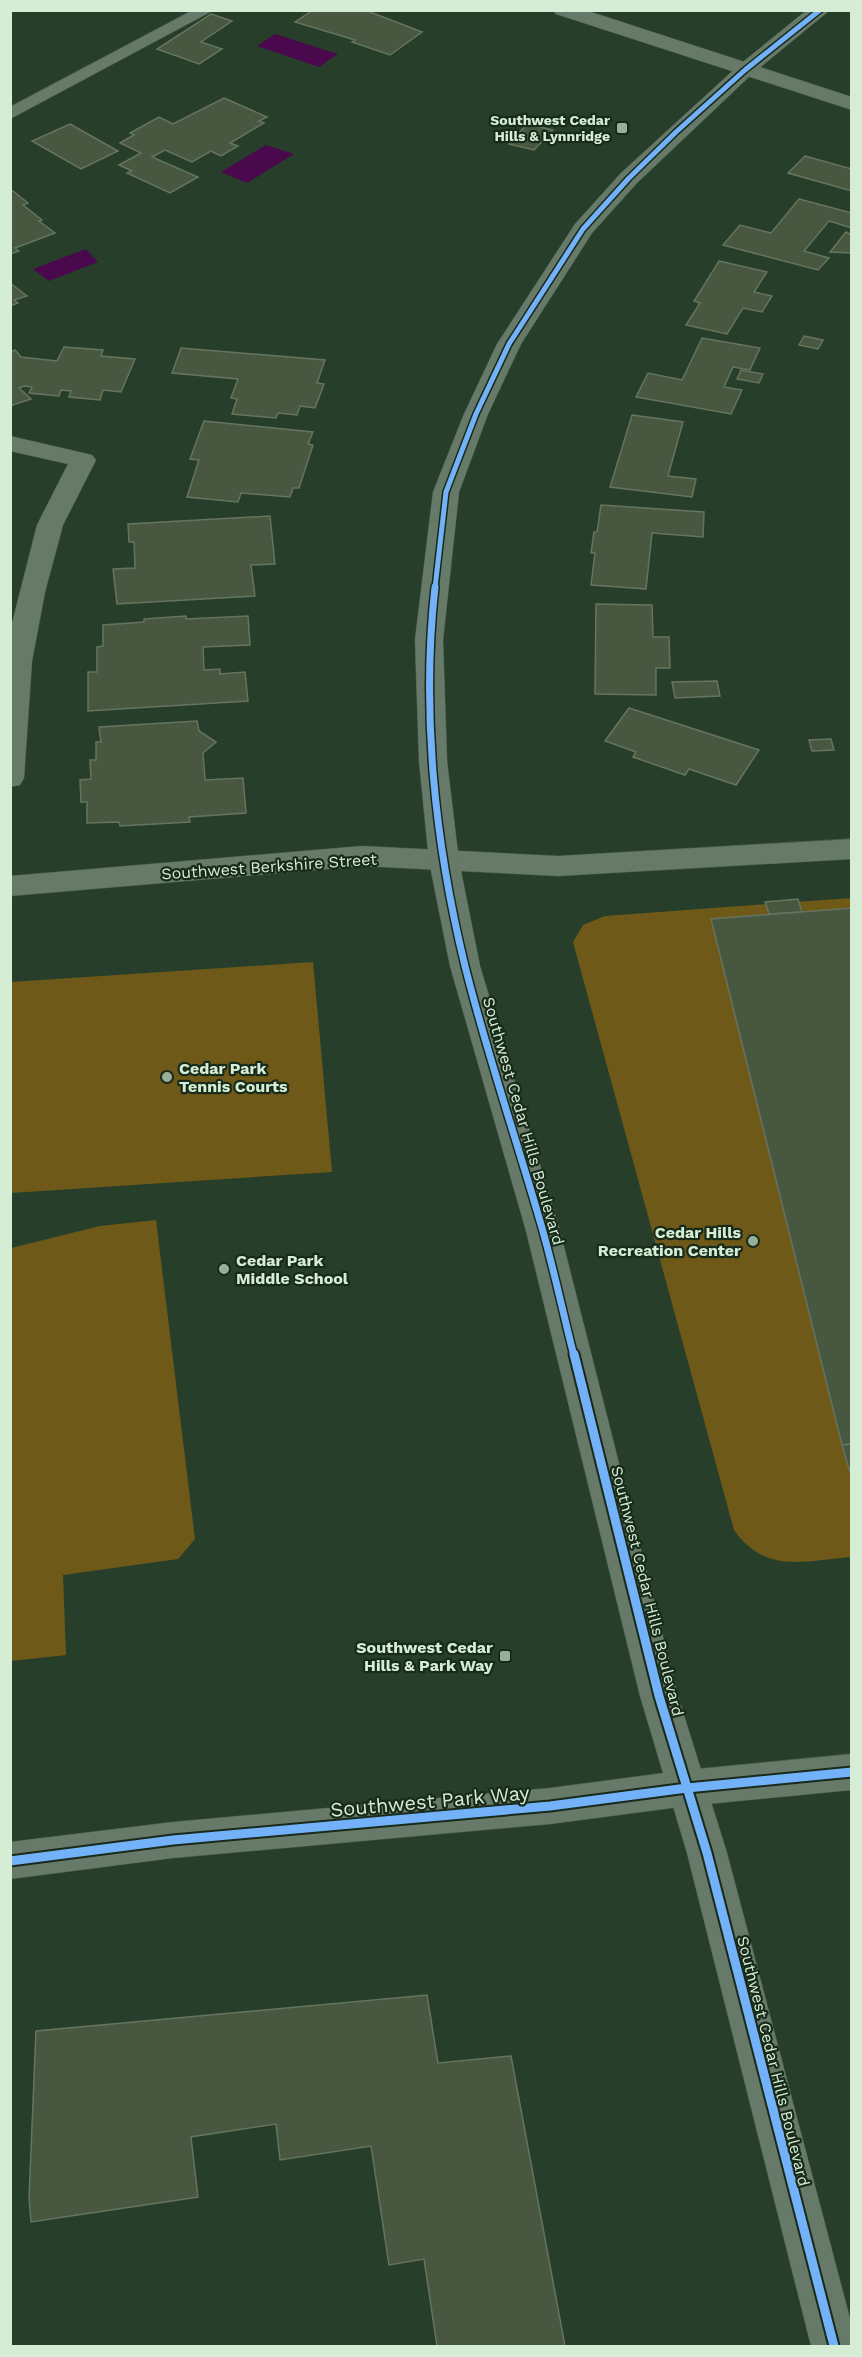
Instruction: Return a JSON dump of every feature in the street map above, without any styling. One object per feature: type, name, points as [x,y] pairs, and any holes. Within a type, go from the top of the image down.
[{"type":"main road","points":[[563,10],[852,104]]},
{"type":"main road","name":"Southwest Cedar Hills Boulevard","points":[[820,10],[746,70],[676,132],[629,178],[583,229],[509,344],[476,414],[446,492],[429,640],[433,761],[444,861],[465,966],[543,1231],[656,1685],[710,1864],[834,2346]]},
{"type":"main road","points":[[10,443],[82,460],[50,525],[32,592],[18,661],[10,778]]},
{"type":"main road","name":"Southwest Berkshire Street","points":[[10,886],[362,856],[558,866],[852,849]]},
{"type":"main road","name":"Southwest Park Way","points":[[10,1861],[173,1840],[550,1806],[687,1788],[852,1772]]},
{"type":"lane","points":[[10,114],[206,10]]},
{"type":"shaded area","points":[[275,34],[338,54],[319,67],[257,46]]},
{"type":"shaded area","points":[[266,145],[294,154],[247,183],[221,172]]},
{"type":"shaded area","points":[[86,249],[98,262],[49,281],[33,269]]},
{"type":"shaded area","name":"Cedar Hills Recreation Center","points":[[851,898],[851,1557],[787,1562],[759,1553],[746,1544],[734,1530],[573,942],[583,925],[605,916]]},
{"type":"shaded area","name":"Cedar Park Tennis Courts","points":[[313,962],[332,1172],[11,1193],[11,982]]},
{"type":"shaded area","points":[[156,1220],[195,1539],[178,1559],[63,1575],[66,1655],[11,1661],[11,1248],[100,1226]]},
{"type":"building","points":[[313,10],[365,10],[422,32],[390,55],[352,42],[355,40],[295,22]]},
{"type":"building","points":[[211,14],[232,21],[201,42],[222,49],[199,64],[157,49]]},
{"type":"building","points":[[224,98],[267,117],[259,121],[264,123],[230,143],[238,146],[221,156],[211,151],[192,162],[165,150],[152,157],[198,177],[170,193],[127,173],[132,171],[119,165],[141,153],[120,143],[134,135],[130,133],[159,117],[173,124]]},
{"type":"building","points":[[70,124],[118,151],[81,169],[32,141]]},
{"type":"building","points":[[527,124],[553,130],[534,150],[509,144]]},
{"type":"building","points":[[805,156],[852,169],[852,191],[788,173]]},
{"type":"building","points":[[13,191],[28,203],[23,205],[42,220],[39,221],[55,233],[15,248],[19,251],[10,254],[10,192]]},
{"type":"building","points":[[799,199],[852,213],[852,228],[829,221],[804,251],[829,258],[818,270],[723,245],[740,225],[771,233]]},
{"type":"building","points":[[846,232],[852,235],[852,253],[830,252]]},
{"type":"building","points":[[719,261],[767,272],[754,292],[772,296],[762,312],[743,308],[727,334],[686,325],[700,303],[694,301]]},
{"type":"building","points":[[10,283],[27,296],[14,300],[18,303],[10,306]]},
{"type":"building","points":[[804,336],[823,340],[818,349],[799,345]]},
{"type":"building","points":[[702,338],[760,348],[750,370],[733,367],[724,387],[742,390],[731,414],[636,397],[648,373],[682,380]]},
{"type":"building","points":[[64,347],[103,350],[101,356],[135,359],[121,392],[103,390],[100,400],[69,397],[71,391],[61,390],[59,396],[29,393],[32,387],[24,386],[19,388],[31,399],[10,406],[10,352],[15,350],[21,357],[57,361]]},
{"type":"building","points":[[181,348],[325,360],[317,383],[324,384],[315,408],[300,406],[297,415],[278,413],[276,418],[232,414],[237,399],[231,398],[238,379],[172,373]]},
{"type":"building","points":[[741,370],[763,374],[759,383],[737,379]]},
{"type":"building","points":[[632,415],[683,422],[668,476],[696,479],[692,497],[610,487]]},
{"type":"building","points":[[204,421],[313,432],[308,444],[313,445],[299,488],[293,488],[290,497],[241,493],[238,502],[187,497],[199,460],[190,459]]},
{"type":"building","points":[[601,505],[704,512],[703,537],[652,533],[646,589],[591,585],[595,553],[591,553]]},
{"type":"building","points":[[270,516],[275,564],[251,565],[255,596],[117,604],[113,569],[135,568],[134,542],[129,542],[128,524]]},
{"type":"building","points":[[596,604],[652,605],[653,637],[669,637],[670,668],[656,668],[656,695],[595,694]]},
{"type":"building","points":[[186,616],[186,619],[248,616],[250,645],[203,647],[204,670],[220,669],[220,674],[245,672],[248,701],[88,711],[88,672],[97,672],[97,647],[103,646],[103,625]]},
{"type":"building","points":[[717,681],[720,696],[675,698],[672,682]]},
{"type":"building","points":[[629,708],[759,750],[736,785],[689,769],[685,775],[633,757],[636,752],[605,741]]},
{"type":"building","points":[[197,721],[199,731],[216,742],[203,753],[205,780],[243,778],[246,813],[189,817],[190,822],[120,826],[119,822],[87,823],[87,802],[81,802],[80,780],[91,779],[90,760],[96,760],[96,742],[101,742],[99,727]]},
{"type":"building","points":[[831,739],[834,750],[812,751],[809,740]]},
{"type":"building","points":[[798,899],[802,912],[769,914],[765,902]]},
{"type":"building","points":[[852,908],[852,1444],[842,1445],[711,919]]},
{"type":"building","points":[[852,1444],[852,1472],[850,1472],[842,1445]]},
{"type":"building","points":[[427,1995],[438,2063],[511,2056],[565,2346],[437,2346],[424,2259],[389,2265],[371,2146],[280,2160],[276,2124],[191,2137],[198,2197],[31,2222],[29,2198],[36,2031]]},
{"type":"cycle path","points":[[820,10],[745,70],[629,178],[583,229],[509,344],[476,414],[446,492],[429,640],[433,761],[444,861],[465,966],[543,1231],[659,1696],[707,1853],[834,2346]]},
{"type":"cycle path","points":[[10,1861],[173,1840],[550,1806],[687,1788],[852,1772]]},
{"type":"place","name":"Southwest Cedar Hills & Lynnridge","points":[[622,128]]},
{"type":"place","name":"Cedar Park Tennis Courts","points":[[167,1077]]},
{"type":"place","name":"Cedar Hills Recreation Center","points":[[753,1241]]},
{"type":"place","name":"Cedar Park Middle School","points":[[224,1269]]},
{"type":"place","name":"Southwest Cedar Hills & Park Way","points":[[505,1656]]}]
